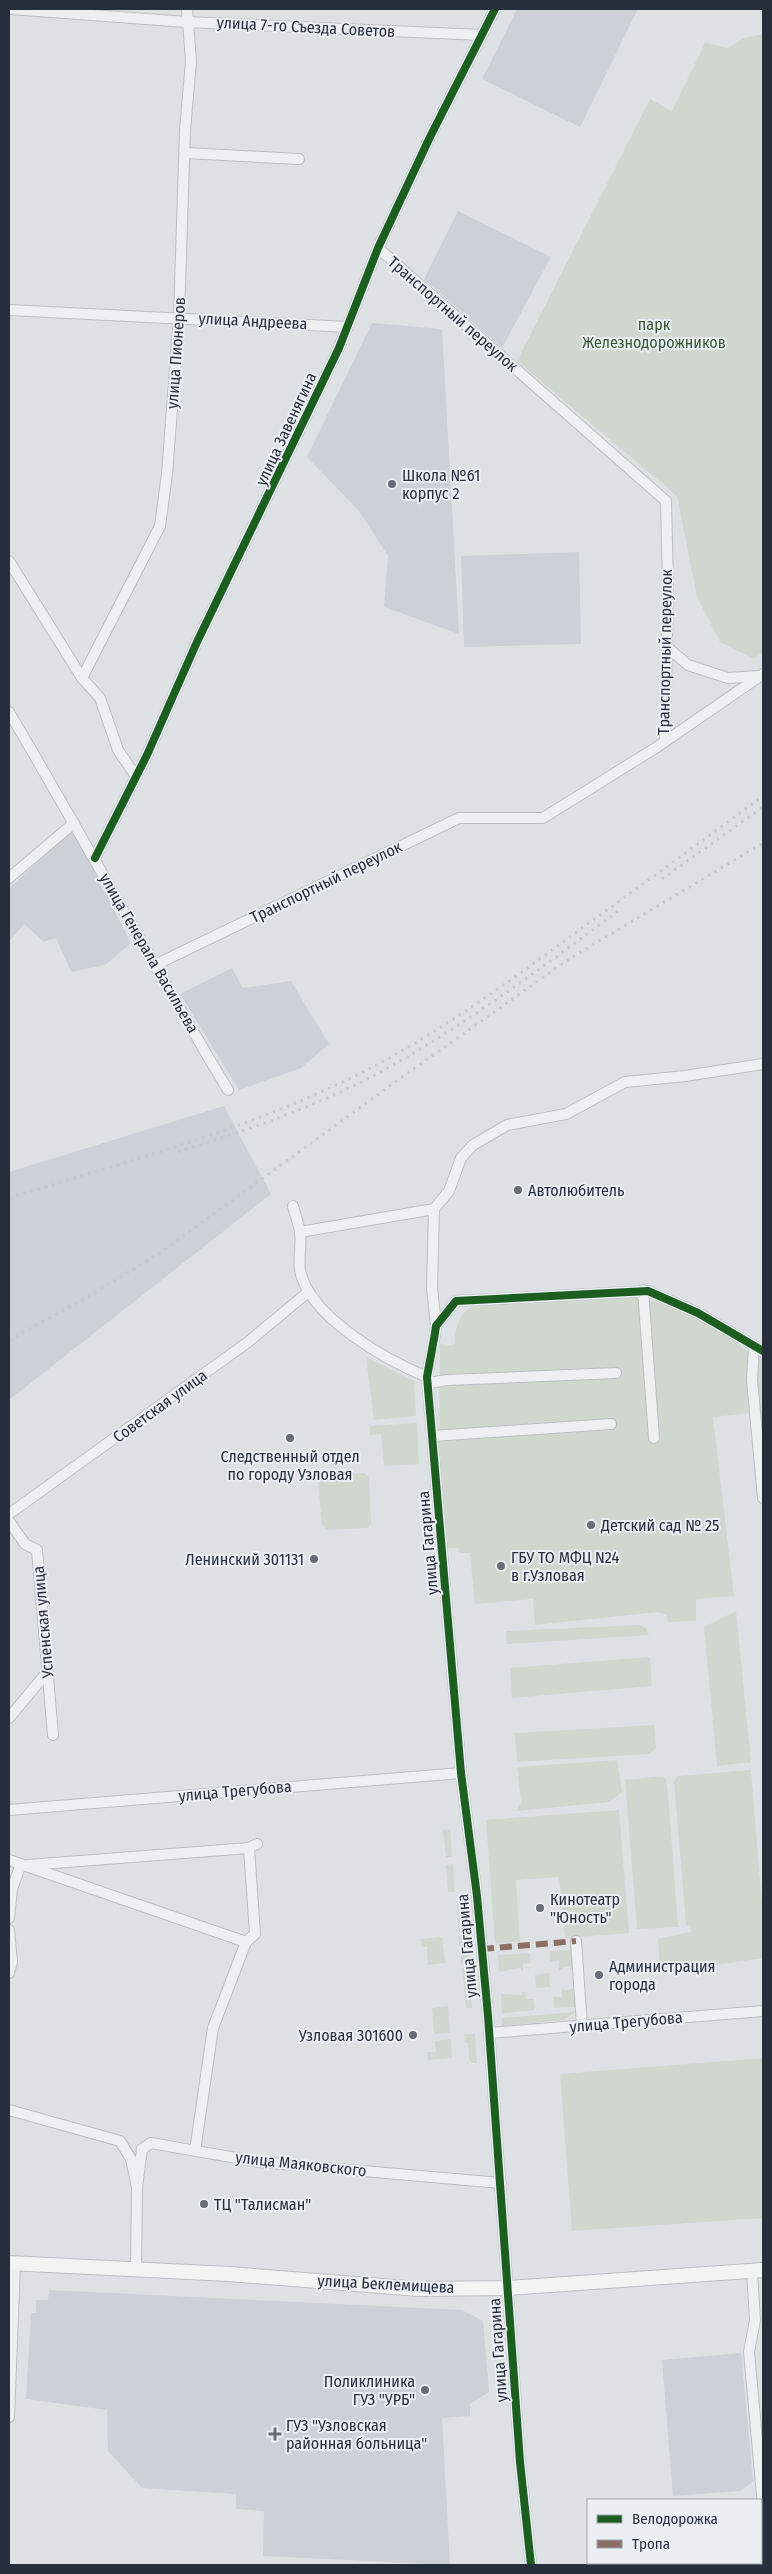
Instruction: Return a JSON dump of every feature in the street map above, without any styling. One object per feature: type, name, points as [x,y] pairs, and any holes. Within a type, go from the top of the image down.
[{"type":"main road","name":"улица Беклемищева","points":[[12,2264],[229,2274],[419,2289],[508,2288],[758,2271]]},
{"type":"street","name":"улица 7-го Съезда Советов","points":[[10,9],[186,22],[482,35]]},
{"type":"street","name":"улица Пионеров","points":[[82,678],[160,526],[167,474],[180,317],[185,130],[191,61],[186,22],[187,9]]},
{"type":"street","name":"улица Завенягина","points":[[95,858],[348,327],[359,293],[378,248],[430,137],[495,9]]},
{"type":"street","points":[[185,153],[299,159]]},
{"type":"street","name":"Транспортный переулок","points":[[155,965],[460,818],[543,818],[665,741],[667,647],[666,501],[378,248]]},
{"type":"street","name":"улица Андреева","points":[[9,310],[180,317],[348,327]]},
{"type":"street","points":[[9,561],[82,678],[100,698],[118,750],[135,775]]},
{"type":"street","points":[[667,647],[688,665],[728,678],[747,678],[763,674]]},
{"type":"street","points":[[665,741],[763,674]]},
{"type":"street","name":"улица Генерала Васильева","points":[[9,712],[228,1090]]},
{"type":"street","points":[[9,878],[74,823]]},
{"type":"street","points":[[436,1326],[432,1288],[434,1209],[449,1191],[462,1158],[474,1145],[508,1125],[566,1114],[625,1082],[685,1076],[763,1064]]},
{"type":"street","points":[[293,1206],[300,1232],[300,1269],[307,1293],[361,1342],[402,1367],[428,1380],[616,1373]]},
{"type":"street","points":[[300,1232],[434,1209]]},
{"type":"street","points":[[436,1326],[456,1301],[643,1290],[698,1313],[760,1348],[752,1380],[763,1498]]},
{"type":"street","points":[[643,1290],[654,1438]]},
{"type":"street","name":"Советская улица","points":[[9,1514],[240,1348],[292,1308],[307,1293]]},
{"type":"street","name":"улица Гагарина","points":[[436,1326],[428,1380],[432,1436],[461,1773],[477,1896],[501,2183],[520,2462],[531,2565]]},
{"type":"street","points":[[432,1436],[611,1424]]},
{"type":"street","name":"Успенская улица","points":[[9,1521],[25,1544],[37,1550],[53,1735]]},
{"type":"street","points":[[9,1718],[48,1671]]},
{"type":"street","name":"улица Трегубова","points":[[9,1810],[461,1773]]},
{"type":"street","points":[[23,1865],[253,1846],[255,1934],[246,1942],[213,2028],[195,2151]]},
{"type":"street","points":[[9,1860],[246,1942]]},
{"type":"street","points":[[9,1918],[12,1889],[23,1865]]},
{"type":"street","points":[[9,1930],[12,1962],[9,1973]]},
{"type":"street","points":[[576,1941],[582,2026]]},
{"type":"street","name":"улица Трегубова","points":[[489,2033],[763,2011]]},
{"type":"street","name":"улица Маяковского","points":[[9,2110],[120,2141],[131,2160],[137,2186]]},
{"type":"street","name":"улица Маяковского","points":[[136,2269],[137,2186],[142,2149],[151,2143],[259,2162],[501,2183]]},
{"type":"street","points":[[9,2417],[12,2264]]},
{"type":"street","points":[[758,2271],[755,2320],[749,2352],[763,2506]]},
{"type":"shaded area","points":[[517,9],[638,9],[580,127],[482,79]]},
{"type":"shaded area","points":[[458,211],[551,257],[502,348],[424,279]]},
{"type":"shaded area","name":"Школа №61 корпус 2","points":[[372,323],[442,329],[459,634],[384,607],[388,556],[359,511],[307,457]]},
{"type":"shaded area","points":[[579,552],[581,644],[464,647],[461,556]]},
{"type":"shaded area","points":[[74,829],[103,879],[110,902],[131,943],[105,965],[71,972],[56,938],[44,942],[24,924],[9,942],[9,888]]},
{"type":"shaded area","points":[[232,968],[243,988],[291,981],[329,1044],[301,1068],[239,1090],[180,994]]},
{"type":"shaded area","points":[[224,1106],[271,1194],[9,1400],[9,1172]]},
{"type":"shaded area","name":"ГУЗ \"Узловская районная больница\"","points":[[49,2290],[462,2310],[483,2321],[489,2392],[470,2404],[470,2416],[442,2418],[450,2565],[263,2556],[264,2511],[236,2509],[236,2494],[142,2488],[108,2451],[107,2410],[26,2399],[31,2313],[36,2313],[36,2300],[48,2300]]},
{"type":"shaded area","points":[[741,2353],[753,2481],[741,2491],[673,2496],[662,2360]]},
{"type":"green space","name":"парк Железнодорожников","points":[[763,35],[763,652],[754,659],[720,642],[697,597],[677,496],[517,361],[650,99],[672,111],[705,43],[728,48],[744,38]]},
{"type":"green space","points":[[636,1295],[695,1318],[748,1352],[751,1413],[713,1417],[734,1596],[696,1599],[696,1621],[668,1622],[666,1615],[658,1612],[535,1625],[533,1599],[475,1604],[470,1553],[460,1553],[458,1548],[447,1548],[439,1441],[440,1344],[452,1345],[455,1343],[457,1324],[466,1311],[477,1304]]},
{"type":"green space","points":[[754,1352],[763,1357],[763,1454]]},
{"type":"green space","points":[[366,1357],[414,1381],[416,1416],[374,1420]]},
{"type":"green space","points":[[417,1423],[419,1464],[384,1466],[381,1434],[370,1435],[370,1426]]},
{"type":"green space","points":[[364,1473],[369,1477],[371,1523],[368,1528],[326,1530],[322,1525],[318,1482],[322,1476]]},
{"type":"green space","points":[[736,1611],[751,1762],[717,1766],[704,1627]]},
{"type":"green space","points":[[638,1625],[646,1628],[649,1635],[507,1644],[506,1631]]},
{"type":"green space","points":[[650,1657],[652,1686],[512,1698],[510,1668]]},
{"type":"green space","points":[[654,1725],[656,1748],[649,1754],[517,1762],[515,1733]]},
{"type":"green space","points":[[617,1760],[622,1792],[609,1802],[516,1811],[521,1802],[517,1767]]},
{"type":"green space","points":[[751,1770],[763,1917],[763,1958],[660,1973],[658,1939],[691,1932],[690,1925],[686,1925],[674,1782],[678,1776]]},
{"type":"green space","points":[[663,1776],[666,1779],[668,1793],[678,1927],[637,1929],[625,1780]]},
{"type":"green space","points":[[619,1810],[629,1933],[565,1938],[559,1877],[516,1880],[520,1941],[495,1943],[486,1820]]},
{"type":"green space","points":[[450,1829],[452,1857],[446,1857],[443,1830]]},
{"type":"green space","points":[[453,1864],[455,1892],[448,1892],[446,1865]]},
{"type":"green space","points":[[457,1904],[463,1904],[466,1931],[459,1932]]},
{"type":"green space","points":[[459,1936],[466,1936],[468,1963],[461,1964]]},
{"type":"green space","points":[[442,1937],[445,1963],[428,1965],[427,1947],[422,1947],[421,1939]]},
{"type":"green space","points":[[572,1950],[573,1969],[570,1969],[570,1966],[559,1970],[559,1961],[550,1962],[550,1951]]},
{"type":"green space","points":[[530,1953],[531,1963],[523,1964],[523,1971],[520,1968],[499,1972],[498,1955]]},
{"type":"green space","points":[[462,1968],[469,1968],[472,2008],[466,2008]]},
{"type":"green space","points":[[549,1973],[550,1987],[536,1988],[535,1975]]},
{"type":"green space","points":[[564,1988],[564,1991],[574,1988],[575,2007],[554,2008],[553,1997],[562,1997],[562,1989]]},
{"type":"green space","points":[[522,1992],[525,1992],[526,1999],[534,1999],[535,2010],[502,2013],[501,1994],[522,1995]]},
{"type":"green space","points":[[448,2006],[450,2033],[434,2034],[432,2008]]},
{"type":"green space","points":[[575,2012],[564,2020],[502,2026],[502,2018]]},
{"type":"green space","points":[[464,2034],[475,2034],[477,2063],[472,2063],[469,2059],[468,2043],[465,2043]]},
{"type":"green space","points":[[451,2039],[452,2058],[428,2060],[427,2052],[436,2052],[435,2041]]},
{"type":"green space","points":[[763,2058],[763,2218],[572,2231],[560,2074]]},
{"type":"railway","points":[[9,1198],[237,1126],[281,1109],[367,1070],[445,1025],[763,796]]},
{"type":"railway","points":[[662,879],[763,807]]},
{"type":"railway","points":[[9,1340],[89,1296],[160,1253],[398,1080],[569,959],[763,843]]},
{"type":"railway","points":[[178,1152],[301,1109],[371,1077],[469,1018],[622,908]]},
{"type":"marked path","points":[[482,1949],[576,1941]]},
{"type":"cycle path","points":[[95,858],[147,755],[197,642],[339,348],[378,248],[430,137],[495,9]]},
{"type":"cycle path","points":[[531,2565],[520,2462],[488,2016],[477,1896],[461,1773],[427,1377],[436,1326],[456,1301],[648,1291],[698,1313],[763,1351]]},
{"type":"place","name":"Школа №61 корпус 2","points":[[392,484]]},
{"type":"place","name":"Автолюбитель","points":[[518,1190]]},
{"type":"place","name":"Следственный отдел по городу Узловая","points":[[290,1438]]},
{"type":"place","name":"Детский сад № 25","points":[[591,1525]]},
{"type":"place","name":"Ленинский 301131","points":[[314,1559]]},
{"type":"place","name":"ГБУ ТО МФЦ N24 в г.Узловая","points":[[501,1566]]},
{"type":"place","name":"Кинотеатр \"Юность\"","points":[[540,1908]]},
{"type":"place","name":"Администрация города","points":[[599,1975]]},
{"type":"place","name":"Узловая 301600","points":[[413,2035]]},
{"type":"place","name":"ТЦ \"Талисман\"","points":[[204,2204]]},
{"type":"place","name":"Поликлиника ГУЗ \"УРБ\"","points":[[425,2390]]},
{"type":"place","name":"ГУЗ \"Узловская районная больница\"","points":[[275,2434]]}]
